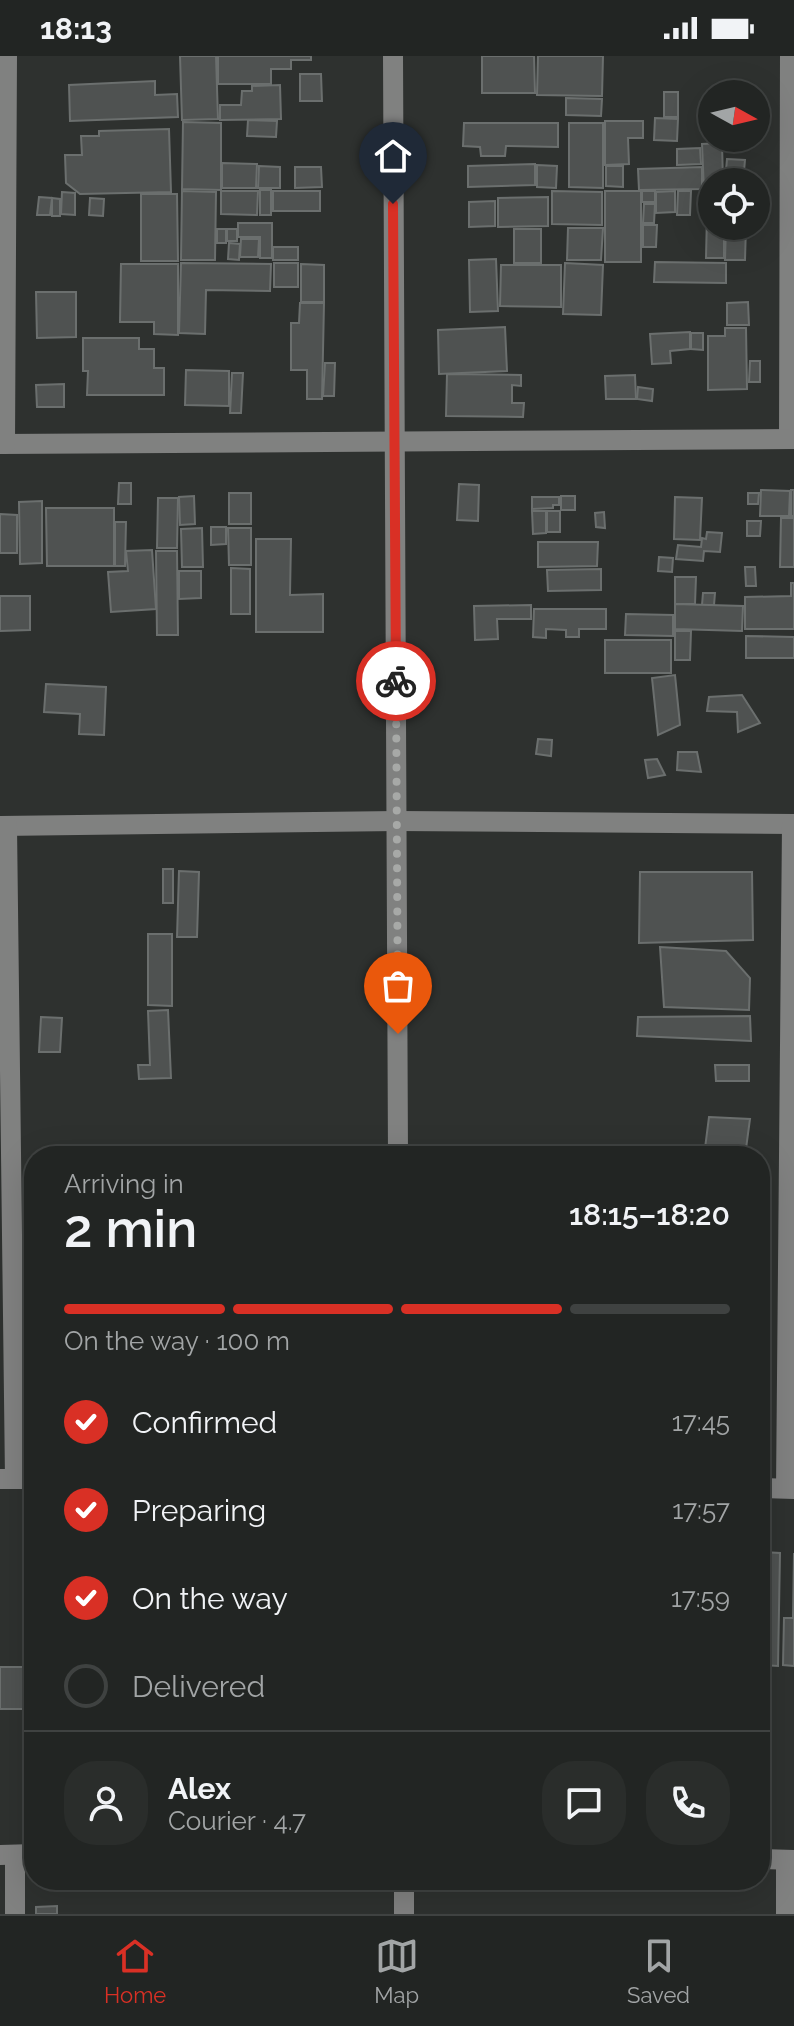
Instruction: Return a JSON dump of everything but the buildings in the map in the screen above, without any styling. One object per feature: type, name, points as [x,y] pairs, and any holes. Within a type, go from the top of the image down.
[{"type":"street","points":[[7,56],[3,444],[792,439],[790,56]]},
{"type":"street","points":[[393,56],[398,1146]]},
{"type":"street","points":[[16,1479],[4,826],[397,821],[793,824],[790,1488]]},
{"type":"street","points":[[15,1914],[16,1855]]},
{"type":"street","points":[[770,1859],[790,1860],[786,1914]]},
{"type":"street","points":[[404,1890],[404,1914]]},
{"type":"way so far","points":[[396,681],[398,1034]]},
{"type":"route","points":[[393,204],[396,681]]}]
